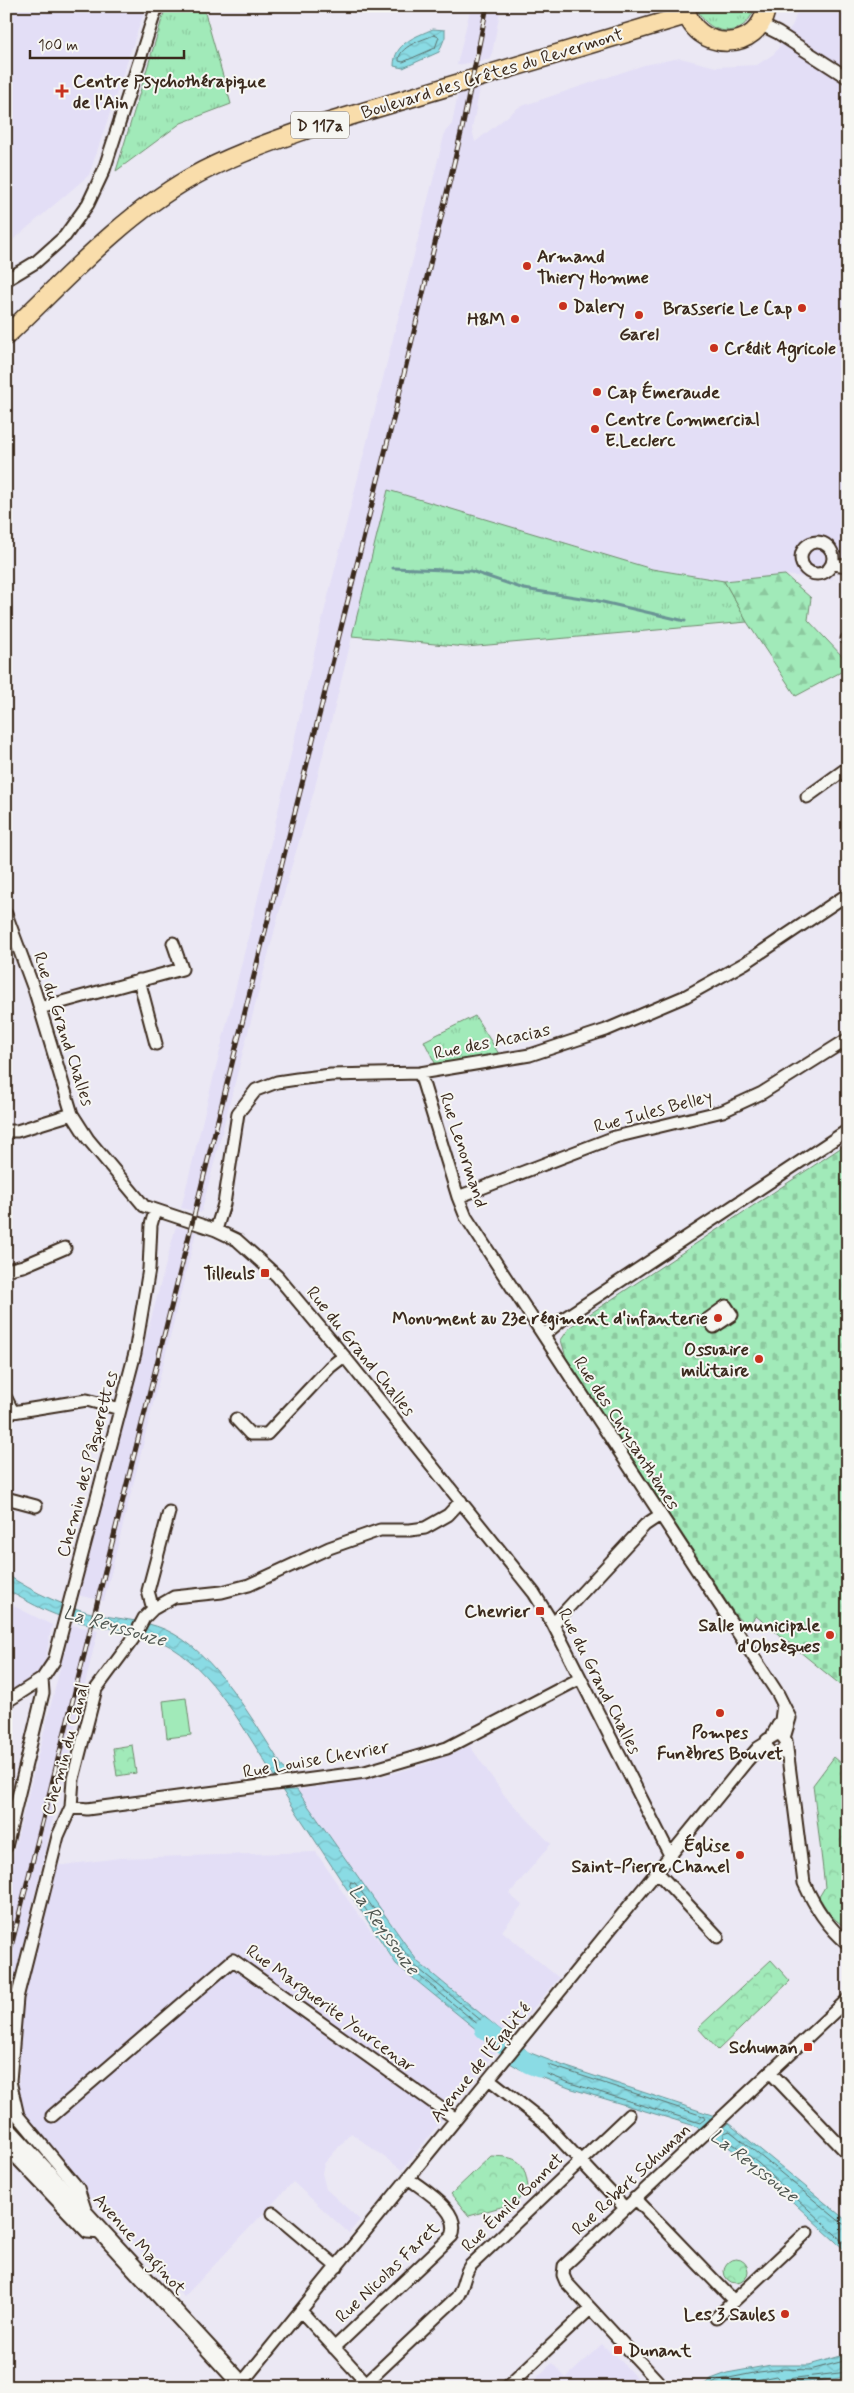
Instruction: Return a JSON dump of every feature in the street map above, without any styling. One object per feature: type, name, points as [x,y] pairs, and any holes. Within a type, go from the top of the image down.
[{"type":"main road","points":[[686,10],[693,26],[702,35],[714,41],[727,42],[740,40],[751,34],[760,24],[766,6]]},
{"type":"main road","name":"Boulevard des Crêtes du Revermont","points":[[6,336],[116,232],[151,204],[189,179],[222,162],[254,148],[322,125],[686,10]]},
{"type":"main road","name":"Avenue Maginot","points":[[6,2128],[243,2385]]},
{"type":"street","points":[[6,280],[36,262],[65,236],[88,204],[104,170],[157,6]]},
{"type":"street","points":[[760,24],[778,33],[848,78]]},
{"type":"street","points":[[833,564],[848,566]]},
{"type":"street","points":[[807,797],[843,770],[848,776]]},
{"type":"street","name":"Rue des Acacias","points":[[216,1230],[224,1204],[238,1113],[256,1090],[277,1082],[331,1075],[420,1073],[530,1055],[624,1023],[686,996],[745,963],[848,894]]},
{"type":"street","name":"Rue du Grand Challes","points":[[6,914],[40,1008],[72,1114],[88,1139],[144,1206],[216,1230],[237,1240],[277,1276],[344,1356],[534,1593],[553,1624],[579,1679],[670,1856]]},
{"type":"street","points":[[40,1008],[182,969],[173,942]]},
{"type":"street","points":[[139,980],[156,1044]]},
{"type":"street","name":"Rue Jules Belley","points":[[458,1197],[615,1137],[723,1111],[762,1093],[848,1039]]},
{"type":"street","name":"Rue Lenormand","points":[[420,1073],[458,1197],[468,1220],[544,1335]]},
{"type":"street","points":[[6,1131],[17,1130],[72,1114]]},
{"type":"street","points":[[544,1335],[563,1319],[848,1130]]},
{"type":"street","name":"Chemin des Pâquerettes","points":[[6,1702],[42,1679],[54,1661],[68,1601],[135,1353],[149,1269],[151,1225],[155,1211]]},
{"type":"street","points":[[6,1270],[23,1266],[65,1248]]},
{"type":"street","name":"Rue des Chrysanthèmes","points":[[544,1335],[778,1694],[790,1718],[776,1745]]},
{"type":"street","points":[[236,1419],[250,1434],[267,1434],[330,1367],[344,1356]]},
{"type":"street","points":[[6,1398],[10,1413],[87,1400],[120,1408]]},
{"type":"street","points":[[6,1498],[36,1506]]},
{"type":"street","name":"Chemin du Canal","points":[[88,2216],[78,2188],[18,2116],[10,2081],[17,1998],[58,1836],[71,1807],[73,1779],[96,1689],[132,1639],[144,1618],[153,1609],[174,1597],[222,1592],[249,1586],[330,1548],[380,1530],[425,1528],[448,1515],[461,1501]]},
{"type":"street","points":[[153,1609],[148,1590],[169,1512]]},
{"type":"street","points":[[553,1624],[644,1525],[660,1515]]},
{"type":"street","points":[[6,1847],[43,1693],[42,1679]]},
{"type":"street","name":"Rue Louise Chevrier","points":[[71,1807],[87,1809],[365,1772],[447,1748],[579,1679]]},
{"type":"street","points":[[776,1745],[790,1759],[804,1883],[813,1903],[825,1922],[848,1944]]},
{"type":"street","name":"Avenue de l'Égalité","points":[[243,2385],[408,2178],[746,1762],[776,1745]]},
{"type":"street","points":[[657,1872],[718,1937]]},
{"type":"street","name":"Rue Marguerite Yourcenar","points":[[52,2116],[233,1960],[456,2119]]},
{"type":"street","name":"Rue Robert Schuman","points":[[590,2309],[566,2282],[563,2275],[564,2266],[848,1999]]},
{"type":"street","points":[[770,2072],[848,2154]]},
{"type":"street","points":[[489,2079],[544,2122],[625,2208]]},
{"type":"street","name":"Rue Émile Bonnet","points":[[368,2385],[462,2290],[465,2272],[470,2266],[629,2115]]},
{"type":"street","points":[[6,2147],[86,2232],[103,2233]]},
{"type":"street","name":"Rue Nicolas Faret","points":[[334,2348],[452,2236],[455,2228],[454,2220],[446,2209],[408,2178]]},
{"type":"street","points":[[635,2198],[734,2301]]},
{"type":"street","points":[[273,2213],[337,2267]]},
{"type":"street","points":[[716,2318],[807,2232]]},
{"type":"street","points":[[508,2387],[590,2309],[663,2387]]},
{"type":"street","points":[[301,2311],[368,2385]]},
{"type":"shaded area","name":"Centre Psychothérapique de l'Ain","points":[[6,6],[146,6],[89,175],[6,246]]},
{"type":"shaded area","points":[[471,6],[501,6],[491,59],[457,65]]},
{"type":"shaded area","name":"Cap Émeraude","points":[[799,6],[848,6],[848,548],[846,556],[831,580],[785,575],[724,581],[652,569],[388,491],[314,791],[289,875],[201,1213],[181,1208],[262,881],[318,636],[445,132],[452,124],[458,94],[480,88],[472,129],[475,142],[519,107],[644,65],[680,58],[716,67],[757,65],[775,53],[793,24]]},
{"type":"shaded area","points":[[176,1226],[196,1232],[104,1601],[77,1595]]},
{"type":"shaded area","points":[[6,1602],[52,1625],[45,1662],[32,1681],[6,1696]]},
{"type":"shaded area","points":[[71,1625],[98,1630],[6,2015],[6,1882]]},
{"type":"shaded area","points":[[470,1746],[505,1796],[551,1844],[509,1894],[522,1905],[502,1931],[559,1978],[509,2037],[418,1962],[297,1790],[384,1776],[429,1763]]},
{"type":"shaded area","points":[[316,1852],[348,1900],[396,1964],[499,2048],[402,2170],[351,2133],[324,2164],[322,2173],[326,2189],[360,2220],[349,2233],[293,2182],[184,2297],[91,2198],[27,2122],[18,2093],[23,2000],[55,1866],[120,1858]]},
{"type":"shaded area","points":[[602,2344],[612,2354],[614,2353],[639,2381],[638,2387],[527,2387],[552,2363],[566,2378]]},
{"type":"green space","points":[[166,6],[203,6],[231,104],[181,123],[116,171]]},
{"type":"green space","points":[[696,6],[755,6],[744,25],[726,31],[717,29],[709,24],[701,17]]},
{"type":"green space","points":[[388,490],[652,569],[724,581],[747,622],[466,647],[352,636]]},
{"type":"green space","points":[[785,575],[811,598],[808,620],[843,657],[848,659],[848,680],[841,672],[796,696],[747,622],[724,581]]},
{"type":"green space","points":[[475,1016],[499,1054],[437,1067],[424,1041]]},
{"type":"green space","points":[[848,1143],[848,1691],[756,1616],[747,1626],[736,1616],[566,1357],[561,1340],[570,1327]]},
{"type":"green space","points":[[186,1698],[191,1735],[167,1738],[163,1701]]},
{"type":"green space","points":[[132,1745],[136,1773],[117,1776],[113,1748]]},
{"type":"green space","points":[[834,1757],[848,1769],[848,1930],[831,1916],[819,1897],[825,1887],[813,1785]]},
{"type":"green space","points":[[771,1960],[790,1981],[718,2050],[698,2028]]},
{"type":"green space","points":[[491,2156],[508,2157],[518,2162],[524,2171],[528,2187],[515,2203],[469,2216],[451,2194]]},
{"type":"green space","points":[[736,2259],[745,2262],[748,2271],[745,2280],[736,2283],[727,2280],[724,2271],[727,2262]]},
{"type":"water","points":[[433,29],[445,30],[445,37],[439,52],[403,68],[394,66],[395,58],[402,46],[413,38]]},
{"type":"water","points":[[6,1574],[63,1604],[100,1615],[157,1626],[174,1634],[191,1646],[223,1678],[252,1718],[288,1775],[276,1779],[240,1722],[213,1684],[180,1653],[150,1637],[74,1621],[49,1612],[10,1592],[7,1596]]},
{"type":"water","points":[[282,1790],[297,1790],[418,1962],[509,2037],[499,2048],[396,1964]]},
{"type":"water","points":[[523,2047],[528,2052],[564,2066],[715,2116],[702,2130],[695,2126],[569,2088],[520,2069],[510,2063]]},
{"type":"water","points":[[728,2123],[848,2222],[848,2253],[755,2167],[714,2136]]},
{"type":"water","points":[[848,2354],[848,2377],[768,2387],[701,2387],[711,2379],[727,2373],[771,2365],[809,2365]]},
{"type":"waterway","points":[[393,568],[471,571],[524,589],[594,600],[685,621]]},
{"type":"waterway","name":"La Reyssouze","points":[[484,2029],[529,2064],[539,2068]]},
{"type":"railway","points":[[6,1967],[395,412],[462,129],[487,6]]},
{"type":"place","name":"Centre Psychothérapique de l'Ain","points":[[62,91]]},
{"type":"place","name":"Armand Thiery Homme","points":[[527,266]]},
{"type":"place","name":"Dalery","points":[[563,306]]},
{"type":"place","name":"Brasserie Le Cap","points":[[802,308]]},
{"type":"place","name":"Garel","points":[[639,315]]},
{"type":"place","name":"H&M","points":[[515,319]]},
{"type":"place","name":"Crédit Agricole","points":[[714,348]]},
{"type":"place","name":"Cap Émeraude","points":[[597,392]]},
{"type":"place","name":"Centre Commercial E.Leclerc","points":[[595,429]]},
{"type":"place","name":"Tilleuls","points":[[265,1273]]},
{"type":"place","name":"Monument au 23e régiment d'infanterie","points":[[718,1318]]},
{"type":"place","name":"Ossuaire militaire","points":[[759,1359]]},
{"type":"place","name":"Chevrier","points":[[540,1611]]},
{"type":"place","name":"Salle municipale d'Obsèques","points":[[830,1635]]},
{"type":"place","name":"Pompes Funèbres Bouvet","points":[[720,1713]]},
{"type":"place","name":"Église Saint-Pierre Chanel","points":[[740,1855]]},
{"type":"place","name":"Schuman","points":[[808,2047]]},
{"type":"place","name":"Les 3 Saules","points":[[785,2314]]},
{"type":"place","name":"Dunant","points":[[618,2350]]}]
